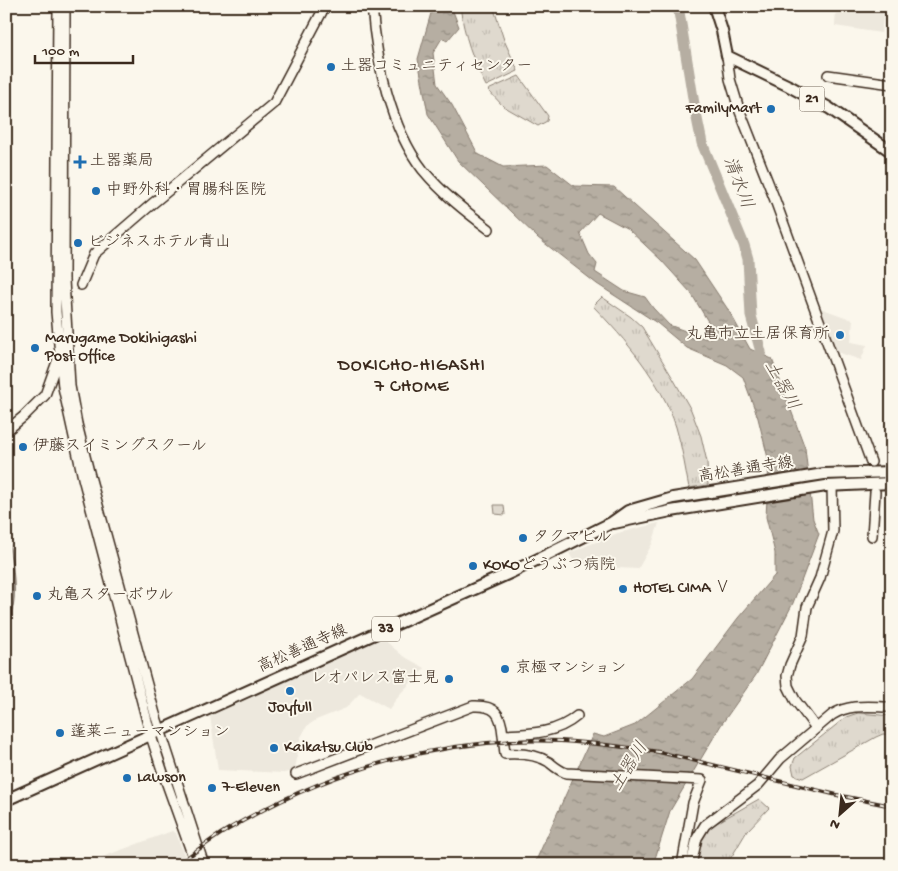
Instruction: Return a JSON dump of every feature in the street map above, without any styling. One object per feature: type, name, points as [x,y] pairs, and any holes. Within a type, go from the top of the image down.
[{"type":"main road","points":[[714,6],[727,56]]},
{"type":"main road","name":"21","points":[[727,56],[829,108],[892,152]]},
{"type":"main road","name":"高松善通寺線","points":[[6,800],[512,572],[611,523],[628,511],[679,497],[824,474],[892,472]]},
{"type":"main road","name":"高松善通寺線","points":[[611,523],[683,509],[829,486],[892,482]]},
{"type":"street","points":[[58,6],[56,312],[70,426],[156,734],[204,865]]},
{"type":"street","points":[[6,430],[23,418],[45,395],[63,357],[66,6]]},
{"type":"street","points":[[81,285],[94,254],[274,103],[325,6]]},
{"type":"street","points":[[372,6],[379,55],[388,95],[402,136],[422,168],[440,188],[464,211],[489,229]]},
{"type":"street","points":[[727,56],[730,79],[739,108],[775,200],[871,462]]},
{"type":"street","points":[[828,76],[892,84]]},
{"type":"street","points":[[816,728],[795,700],[788,686],[787,676],[803,636],[807,607],[820,578],[834,531],[829,486]]},
{"type":"street","points":[[872,536],[875,492]]},
{"type":"street","points":[[296,774],[473,706],[484,706],[496,712],[500,717],[505,754],[528,754],[549,762],[556,770],[566,773],[702,780],[693,803],[682,865]]},
{"type":"street","points":[[691,865],[697,838],[705,825],[758,785],[780,759],[816,728],[841,709],[855,706],[892,708]]},
{"type":"street","points":[[502,735],[553,730],[569,723],[577,716]]},
{"type":"street","points":[[156,734],[163,773],[196,865]]},
{"type":"shaded area","points":[[836,6],[885,6],[881,33],[835,26]]},
{"type":"shaded area","name":"丸亀市立土居保育所","points":[[823,309],[853,320],[851,342],[867,345],[861,360],[834,351],[820,312]]},
{"type":"shaded area","points":[[659,523],[652,544],[638,569],[598,567],[575,563],[569,553],[618,533]]},
{"type":"shaded area","points":[[382,638],[403,656],[425,668],[399,695],[389,709],[360,693],[346,708],[316,720],[307,726],[300,739],[295,770],[284,773],[218,770],[210,716]]},
{"type":"shaded area","points":[[172,831],[176,833],[188,865],[81,865]]},
{"type":"green space","points":[[460,6],[493,6],[504,40],[518,71],[486,86],[470,48]]},
{"type":"green space","points":[[519,76],[548,116],[547,121],[538,126],[503,106],[488,90]]},
{"type":"green space","points":[[602,297],[642,327],[691,410],[701,436],[707,462],[708,485],[689,488],[680,442],[670,410],[652,378],[630,347],[593,306]]},
{"type":"green space","points":[[494,505],[504,505],[505,515],[495,514]]},
{"type":"green space","points":[[858,713],[892,716],[892,735],[883,734],[876,737],[803,778],[794,775],[792,766],[795,758],[846,717]]},
{"type":"green space","points":[[759,799],[769,808],[747,831],[729,861],[729,865],[695,865],[703,833],[713,825]]},
{"type":"water","name":"土器川","points":[[433,6],[451,6],[459,27],[447,41],[442,38],[433,53],[437,84],[452,105],[478,154],[503,167],[547,165],[574,186],[614,187],[695,260],[729,311],[750,349],[772,359],[805,448],[813,519],[819,534],[793,603],[756,675],[721,725],[670,811],[653,865],[534,865],[593,734],[604,737],[635,725],[692,679],[738,618],[775,575],[775,553],[766,517],[769,462],[758,418],[743,377],[727,365],[687,348],[657,323],[597,284],[538,238],[458,161],[428,114],[418,59]],"holes":[[[598,213],[628,229],[661,260],[691,293],[716,335],[707,339],[669,325],[645,297],[624,291],[595,272],[597,264],[589,254],[580,233]]]},
{"type":"waterway","name":"清水川","points":[[678,6],[702,143],[748,259],[751,316],[761,352],[748,363]]},
{"type":"waterway","points":[[6,532],[14,588],[13,606],[6,622]]},
{"type":"railway","points":[[177,865],[227,830],[305,790],[346,774],[388,761],[430,751],[474,744],[517,741],[561,741],[647,750],[837,795],[892,806]]},
{"type":"place","name":"土器コミュニティセンター","points":[[331,67]]},
{"type":"place","name":"FamilyMart","points":[[771,109]]},
{"type":"place","name":"土器薬局","points":[[80,162]]},
{"type":"place","name":"中野外科・胃腸科医院","points":[[96,191]]},
{"type":"place","name":"ビジネスホテル青山","points":[[78,243]]},
{"type":"place","name":"丸亀市立土居保育所","points":[[840,335]]},
{"type":"place","name":"Marugame Dokihigashi Post Office","points":[[35,348]]},
{"type":"place","name":"伊藤スイミングスクール","points":[[23,447]]},
{"type":"place","name":"タクマビル","points":[[523,538]]},
{"type":"place","name":"KOKOどうぶつ病院","points":[[473,566]]},
{"type":"place","name":"HOTEL CIMA Ⅴ","points":[[623,589]]},
{"type":"place","name":"丸亀スターボウル","points":[[37,596]]},
{"type":"place","name":"京極マンション","points":[[505,669]]},
{"type":"place","name":"レオパレス富士見","points":[[449,679]]},
{"type":"place","name":"Joyfull","points":[[290,691]]},
{"type":"place","name":"蓬莱ニューマンション","points":[[60,733]]},
{"type":"place","name":"Kaikatsu Club","points":[[274,748]]},
{"type":"place","name":"Lawson","points":[[127,778]]},
{"type":"place","name":"7-Eleven","points":[[212,788]]},
{"type":"district","name":"DOKICHO-HIGASHI 7 CHOME","points":[[412,376]]}]
